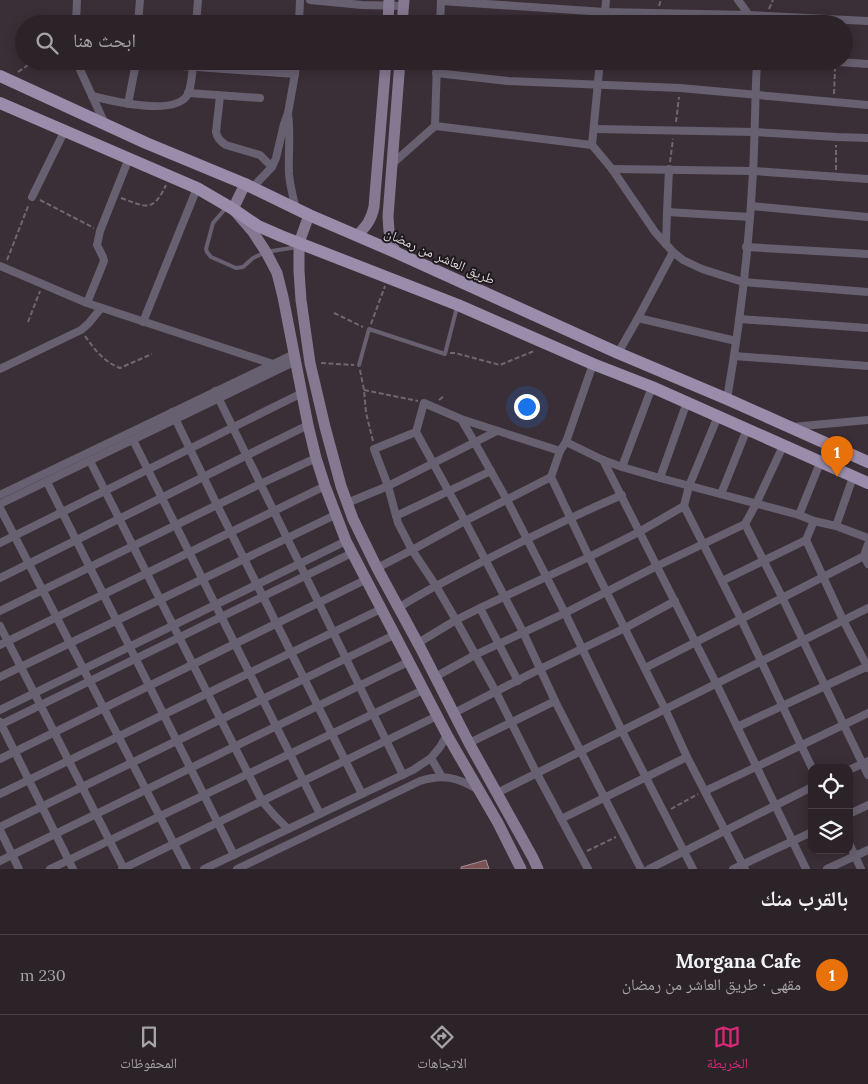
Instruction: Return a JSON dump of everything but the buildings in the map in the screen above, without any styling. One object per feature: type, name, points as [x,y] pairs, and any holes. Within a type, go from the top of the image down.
[{"type":"main road","points":[[357,236],[372,218],[374,207],[385,70]]},
{"type":"main road","points":[[395,252],[388,223],[399,70]]},
{"type":"main road","name":"طريق العاشر من رمضان","points":[[4,78],[146,143],[248,186],[618,353],[807,434],[864,461]]},
{"type":"main road","points":[[0,103],[197,188],[258,226],[299,245],[458,305],[593,364],[687,402],[868,483]]},
{"type":"main road","points":[[231,208],[248,186]]},
{"type":"main road","points":[[231,208],[253,232],[277,273],[316,458],[346,542],[447,735],[498,823],[521,869]]},
{"type":"main road","points":[[309,215],[299,245],[301,300],[310,363],[341,486],[353,519],[377,568],[538,869]]},
{"type":"main road","points":[[807,434],[825,452],[826,460],[822,463]]},
{"type":"main road","points":[[864,461],[856,458],[852,460],[850,467],[852,471],[868,483]]},
{"type":"street","points":[[76,15],[77,0]]},
{"type":"street","points":[[139,15],[140,0]]},
{"type":"street","points":[[197,15],[198,0]]},
{"type":"street","points":[[299,15],[300,0]]},
{"type":"street","points":[[310,0],[362,5],[403,3]]},
{"type":"street","points":[[605,15],[606,0]]},
{"type":"street","points":[[738,0],[752,15]]},
{"type":"street","points":[[440,15],[441,1],[515,3],[605,12],[680,15]]},
{"type":"street","points":[[853,21],[868,21]]},
{"type":"street","points":[[853,63],[868,64]]},
{"type":"street","points":[[80,70],[105,124]]},
{"type":"street","points":[[128,104],[135,70]]},
{"type":"street","points":[[92,96],[138,105],[179,102],[188,94],[192,70]]},
{"type":"street","points":[[260,70],[294,74]]},
{"type":"street","points":[[248,186],[272,167],[276,158],[288,113],[295,70]]},
{"type":"street","points":[[392,164],[434,126],[436,70]]},
{"type":"street","points":[[592,145],[599,70]]},
{"type":"street","points":[[727,399],[739,319],[751,206],[756,70]]},
{"type":"street","points":[[436,74],[508,81],[680,88],[868,105]]},
{"type":"street","points":[[188,94],[260,98]]},
{"type":"street","points":[[220,96],[216,132],[222,143],[260,155],[272,167]]},
{"type":"street","points":[[288,113],[290,126],[290,190],[296,209]]},
{"type":"street","points":[[434,126],[592,145],[612,168],[656,232],[672,252],[684,260],[702,269],[743,282],[868,292]]},
{"type":"street","points":[[594,128],[675,129],[868,138]]},
{"type":"street","points":[[32,196],[64,130]]},
{"type":"street","points":[[87,303],[104,261],[97,245],[100,231],[129,158]]},
{"type":"street","points":[[612,168],[753,171],[868,179]]},
{"type":"street","points":[[666,244],[669,169]]},
{"type":"street","points":[[143,322],[197,188]]},
{"type":"street","points":[[751,206],[868,217]]},
{"type":"street","points":[[667,212],[750,217]]},
{"type":"street","points":[[746,248],[868,254]]},
{"type":"street","points":[[618,353],[672,252]]},
{"type":"street","points":[[2,267],[87,303],[283,368]]},
{"type":"street","points":[[0,369],[81,330],[90,324],[101,308]]},
{"type":"street","points":[[638,318],[736,341]]},
{"type":"street","points":[[739,319],[868,328]]},
{"type":"street","points":[[734,356],[868,366]]},
{"type":"street","points":[[0,495],[174,416],[217,395],[272,364],[295,357]]},
{"type":"street","points":[[217,395],[283,368],[295,357]]},
{"type":"street","points":[[377,568],[551,477],[560,451],[566,442],[593,364]]},
{"type":"street","points":[[622,467],[652,387]]},
{"type":"street","points":[[0,543],[302,394]]},
{"type":"street","points":[[217,395],[403,775]]},
{"type":"street","points":[[660,478],[687,402]]},
{"type":"street","points":[[560,451],[461,419],[424,403],[416,432],[523,632],[555,701],[641,869]]},
{"type":"street","points":[[0,504],[133,440],[174,416]]},
{"type":"street","points":[[174,416],[362,794]]},
{"type":"street","points":[[718,416],[689,486],[684,506],[741,618],[810,764]]},
{"type":"street","points":[[461,419],[507,500],[693,869]]},
{"type":"street","points":[[790,427],[868,420]]},
{"type":"street","points":[[0,578],[308,425]]},
{"type":"street","points":[[721,494],[747,429]]},
{"type":"street","points":[[347,502],[388,486],[497,431]]},
{"type":"street","points":[[416,432],[374,449],[388,486],[398,523],[412,550],[456,620],[496,692],[588,869]]},
{"type":"street","points":[[133,440],[320,814]]},
{"type":"street","points":[[566,442],[622,467],[799,515],[868,538]]},
{"type":"street","points":[[435,677],[475,655],[565,613],[744,524],[756,504],[783,446]]},
{"type":"street","points":[[0,611],[316,458]]},
{"type":"street","points":[[603,460],[716,683],[806,869]]},
{"type":"street","points":[[90,461],[262,801],[288,829]]},
{"type":"street","points":[[799,515],[822,463]]},
{"type":"street","points":[[396,516],[491,471]]},
{"type":"street","points":[[551,477],[687,757],[744,867]]},
{"type":"street","points":[[836,526],[853,477]]},
{"type":"street","points":[[48,482],[234,855]]},
{"type":"street","points":[[4,643],[325,486]]},
{"type":"street","points":[[398,608],[485,560],[570,518],[622,495]]},
{"type":"street","points":[[418,643],[456,620],[639,532],[684,506]]},
{"type":"street","points":[[0,508],[187,869]]},
{"type":"street","points":[[0,677],[286,537],[335,515]]},
{"type":"street","points":[[722,581],[806,540],[814,521]]},
{"type":"street","points":[[744,524],[865,763],[868,776]]},
{"type":"street","points":[[737,727],[868,667],[843,620],[806,540]]},
{"type":"street","points":[[0,710],[346,542]]},
{"type":"street","points":[[645,668],[864,556],[868,544]]},
{"type":"street","points":[[73,869],[0,724],[352,553]]},
{"type":"street","points":[[864,556],[868,564]]},
{"type":"street","points":[[0,759],[366,580]]},
{"type":"street","points":[[454,713],[675,601]]},
{"type":"street","points":[[480,608],[518,681]]},
{"type":"street","points":[[497,793],[868,608]]},
{"type":"street","points":[[0,794],[381,609]]},
{"type":"street","points":[[0,626],[4,643],[21,667],[123,869],[437,716]]},
{"type":"street","points":[[19,869],[0,829],[394,635]]},
{"type":"street","points":[[0,861],[408,662]]},
{"type":"street","points":[[50,869],[423,690]]},
{"type":"street","points":[[469,743],[555,701]]},
{"type":"street","points":[[705,791],[868,713]]},
{"type":"street","points":[[204,869],[423,765],[440,747],[447,735]]},
{"type":"street","points":[[561,819],[687,757]]},
{"type":"street","points":[[431,758],[442,777]]},
{"type":"street","points":[[853,768],[865,763]]},
{"type":"street","points":[[237,869],[420,780],[442,777],[455,778],[478,790]]},
{"type":"street","points":[[648,869],[808,789]]},
{"type":"street","points":[[853,812],[868,805]]},
{"type":"street","points":[[733,869],[744,867],[808,834]]},
{"type":"street","points":[[827,869],[868,850]]},
{"type":"street","points":[[853,852],[862,869]]},
{"type":"lane","points":[[231,208],[213,223],[206,246],[209,255],[236,268],[242,267],[253,258],[266,252],[299,245]]},
{"type":"lane","points":[[358,365],[368,329],[445,354],[458,305]]},
{"type":"path","points":[[4,78],[18,70]]},
{"type":"path","points":[[834,102],[836,70]]},
{"type":"path","points":[[669,169],[680,88]]},
{"type":"path","points":[[835,178],[837,137]]},
{"type":"path","points":[[114,196],[146,207],[152,205],[161,196],[170,176]]},
{"type":"path","points":[[2,267],[32,196],[100,231]]},
{"type":"path","points":[[334,313],[368,329],[388,277]]},
{"type":"path","points":[[28,322],[42,284]]},
{"type":"path","points":[[81,330],[94,349],[113,365],[120,368],[152,354]]},
{"type":"path","points":[[445,354],[456,353],[500,365],[548,344]]},
{"type":"path","points":[[310,363],[358,365],[374,449]]},
{"type":"path","points":[[364,390],[424,403]]},
{"type":"path","points":[[665,812],[705,791]]},
{"type":"path","points":[[580,855],[623,833]]},
{"type":"place","name":"Morgana Cafe","points":[[837,477]]}]
